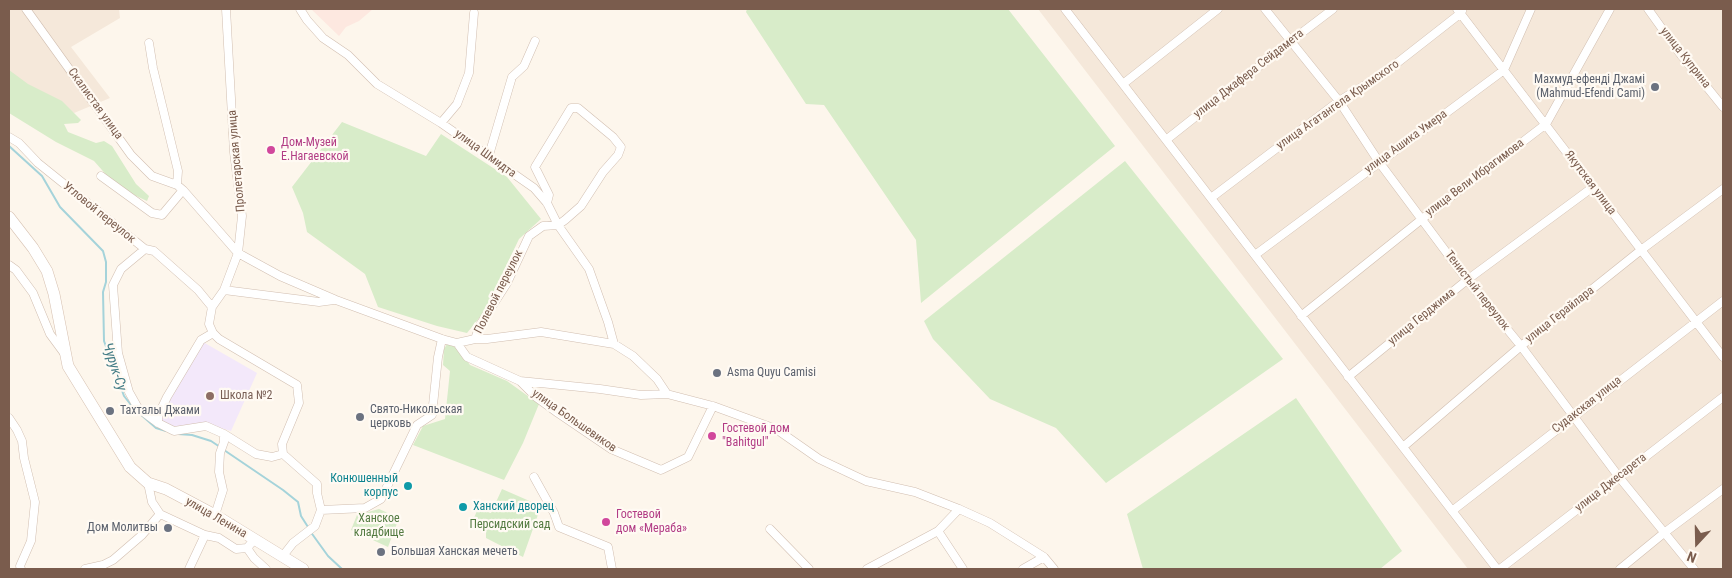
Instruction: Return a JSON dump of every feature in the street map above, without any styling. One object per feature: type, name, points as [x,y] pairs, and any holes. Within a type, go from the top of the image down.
[{"type":"main road","name":"улица Ленина","points":[[9,217],[33,248],[47,271],[54,294],[68,366],[130,467],[148,482],[166,489],[214,515],[250,544],[282,557],[303,569]]},
{"type":"street","name":"Скалистая улица","points":[[26,9],[131,155],[152,176],[180,188],[238,253]]},
{"type":"street","name":"Пролетарская улица","points":[[212,307],[224,290],[238,253],[242,216],[234,152],[226,9]]},
{"type":"street","name":"улица Шмидта","points":[[300,9],[323,38],[348,56],[377,84],[441,123],[534,188],[547,203],[558,225],[589,269],[614,344]]},
{"type":"street","points":[[1077,9],[1067,12],[1498,569]]},
{"type":"street","points":[[1123,84],[1218,9]]},
{"type":"street","name":"Тенистый переулок","points":[[1265,9],[1340,101],[1379,162],[1467,280],[1521,346],[1619,477],[1694,569]]},
{"type":"street","name":"улица Джафера Сейдамета","points":[[1166,140],[1291,40],[1333,9]]},
{"type":"street","name":"улица Ашика Умера","points":[[1255,255],[1504,70],[1531,9]]},
{"type":"street","name":"улица Вели Ибрагимова","points":[[1301,316],[1422,219],[1546,124],[1610,9]]},
{"type":"street","name":"улица Куприна","points":[[1648,9],[1681,55],[1723,107]]},
{"type":"street","name":"Якутская улица","points":[[1460,10],[1723,357]]},
{"type":"street","name":"улица Агатангела Крымского","points":[[1211,198],[1340,101],[1383,74],[1460,10]]},
{"type":"street","points":[[441,123],[457,104],[469,73],[474,13]]},
{"type":"street","points":[[489,155],[512,77],[524,66],[535,41]]},
{"type":"street","points":[[101,176],[152,213],[162,215],[180,188],[178,171],[153,68],[149,43]]},
{"type":"street","name":"Полевой переулок","points":[[475,339],[480,325],[507,283],[529,236],[544,226],[558,225],[581,206],[602,172],[618,155],[621,147],[613,137],[578,108],[571,108],[535,167],[549,195],[547,203]]},
{"type":"street","name":"Угловой переулок","points":[[9,137],[19,143],[38,163],[145,249],[154,251],[198,290],[212,307]]},
{"type":"street","name":"улица Герджима","points":[[1348,376],[1467,280],[1594,188]]},
{"type":"street","name":"улица Герайлара","points":[[1403,447],[1521,346],[1641,250],[1723,189]]},
{"type":"street","points":[[145,249],[121,269],[113,285],[118,353],[129,392],[138,408],[158,424],[174,431],[206,426],[224,438],[256,454],[272,457],[283,454]]},
{"type":"street","points":[[238,253],[280,276],[336,300],[457,343],[475,339],[541,332],[614,344],[633,356],[657,379],[667,394]]},
{"type":"street","points":[[9,265],[16,270],[33,293],[50,334],[67,356]]},
{"type":"street","points":[[224,290],[319,302],[336,300]]},
{"type":"street","name":"Судакская улица","points":[[1452,511],[1723,301]]},
{"type":"street","points":[[212,307],[209,324],[213,334],[226,344],[298,385],[299,403],[282,444],[283,454],[317,484],[321,510],[315,526],[293,543],[282,557]]},
{"type":"street","points":[[158,424],[158,416],[167,397],[201,340],[213,334]]},
{"type":"street","points":[[321,510],[364,508],[381,499],[417,425],[432,415],[442,339]]},
{"type":"street","points":[[457,343],[468,358],[520,381],[641,395],[667,394],[713,406],[776,429],[819,459],[866,481],[915,492],[990,523],[1044,557],[1054,569]]},
{"type":"street","name":"улица Большевиков","points":[[520,381],[536,397],[610,449],[661,470],[688,457],[713,406]]},
{"type":"street","name":"улица Джесарета","points":[[1498,569],[1723,397]]},
{"type":"street","points":[[9,418],[22,441],[24,458],[35,502],[31,541],[20,566],[21,569]]},
{"type":"street","points":[[214,515],[224,490],[218,472],[224,438]]},
{"type":"street","points":[[534,477],[554,513],[559,527],[608,546],[612,569]]},
{"type":"street","points":[[148,482],[152,502],[160,514],[205,535],[218,538],[236,549],[250,544],[254,558],[266,569]]},
{"type":"street","points":[[1620,569],[1723,489]]},
{"type":"street","points":[[866,569],[938,531],[959,509]]},
{"type":"street","points":[[85,569],[104,567],[128,549],[160,514]]},
{"type":"street","points":[[770,529],[809,569]]},
{"type":"street","points":[[938,531],[963,569]]},
{"type":"street","points":[[189,569],[205,535]]},
{"type":"street","points":[[1023,569],[1044,557]]},
{"type":"shaded area","points":[[9,9],[119,9],[120,18],[71,47],[110,98],[74,113],[9,73]]},
{"type":"shaded area","points":[[311,9],[373,9],[359,21],[346,27],[339,36]]},
{"type":"shaded area","points":[[1038,9],[1723,9],[1723,569],[1468,569]]},
{"type":"shaded area","name":"Школа №2","points":[[203,342],[257,373],[231,431],[203,423],[172,427],[159,419]]},
{"type":"green space","points":[[747,9],[1008,9],[1115,146],[921,303],[916,240],[824,105],[806,104],[746,12]]},
{"type":"green space","points":[[9,70],[28,84],[62,101],[81,120],[78,123],[64,124],[68,132],[96,143],[104,141],[112,146],[136,184],[149,196],[147,201],[117,187],[94,161],[56,142],[9,113]]},
{"type":"green space","points":[[342,122],[426,156],[441,134],[507,177],[541,219],[519,239],[484,312],[467,333],[437,326],[378,307],[365,274],[307,232],[303,213],[292,187]]},
{"type":"green space","points":[[1125,161],[1283,359],[1106,483],[1056,428],[990,399],[933,339],[924,321]]},
{"type":"green space","points":[[447,344],[458,348],[470,365],[507,381],[539,404],[523,443],[504,480],[413,445],[423,426],[445,419],[450,371],[443,365],[444,349]]},
{"type":"green space","points":[[1296,398],[1402,551],[1380,569],[1143,569],[1127,514]]},
{"type":"green space","name":"Персидский сад","points":[[502,489],[541,506],[523,557],[486,538],[486,532],[480,525],[471,524],[478,509],[491,513]]},
{"type":"green space","name":"Ханское кладбище","points":[[379,509],[399,518],[388,547],[351,530],[357,515]]},
{"type":"waterway","name":"Чурук-Су","points":[[9,146],[42,176],[60,207],[103,251],[106,262],[106,282],[103,292],[104,341],[124,396],[135,410]]},
{"type":"waterway","name":"Чурук-Су","points":[[139,413],[156,428],[166,431]]},
{"type":"waterway","name":"Чурук-Су","points":[[178,434],[192,435],[211,441],[220,447]]},
{"type":"waterway","name":"Чурук-Су","points":[[224,450],[298,502],[301,516],[308,527]]},
{"type":"waterway","name":"Чурук-Су","points":[[310,531],[328,556],[342,569]]},
{"type":"place","name":"Махмуд-ефенді Джамі (Mahmud-Efendi Cami)","points":[[1655,87]]},
{"type":"place","name":"Дом-Музей Е.Нагаевской","points":[[271,150]]},
{"type":"place","name":"Asma Quyu Camisi","points":[[717,373]]},
{"type":"place","name":"Школа №2","points":[[210,396]]},
{"type":"place","name":"Тахталы Джами","points":[[110,411]]},
{"type":"place","name":"Свято-Никольская церковь","points":[[360,417]]},
{"type":"place","name":"Гостевой дом \"Bahitgul\"","points":[[712,436]]},
{"type":"place","name":"Конюшенный корпус","points":[[408,486]]},
{"type":"place","name":"Ханский дворец","points":[[463,507]]},
{"type":"place","name":"Гостевой дом «Мераба»","points":[[606,522]]},
{"type":"place","name":"Дом Молитвы","points":[[168,528]]},
{"type":"place","name":"Большая Ханская мечеть","points":[[381,552]]}]
